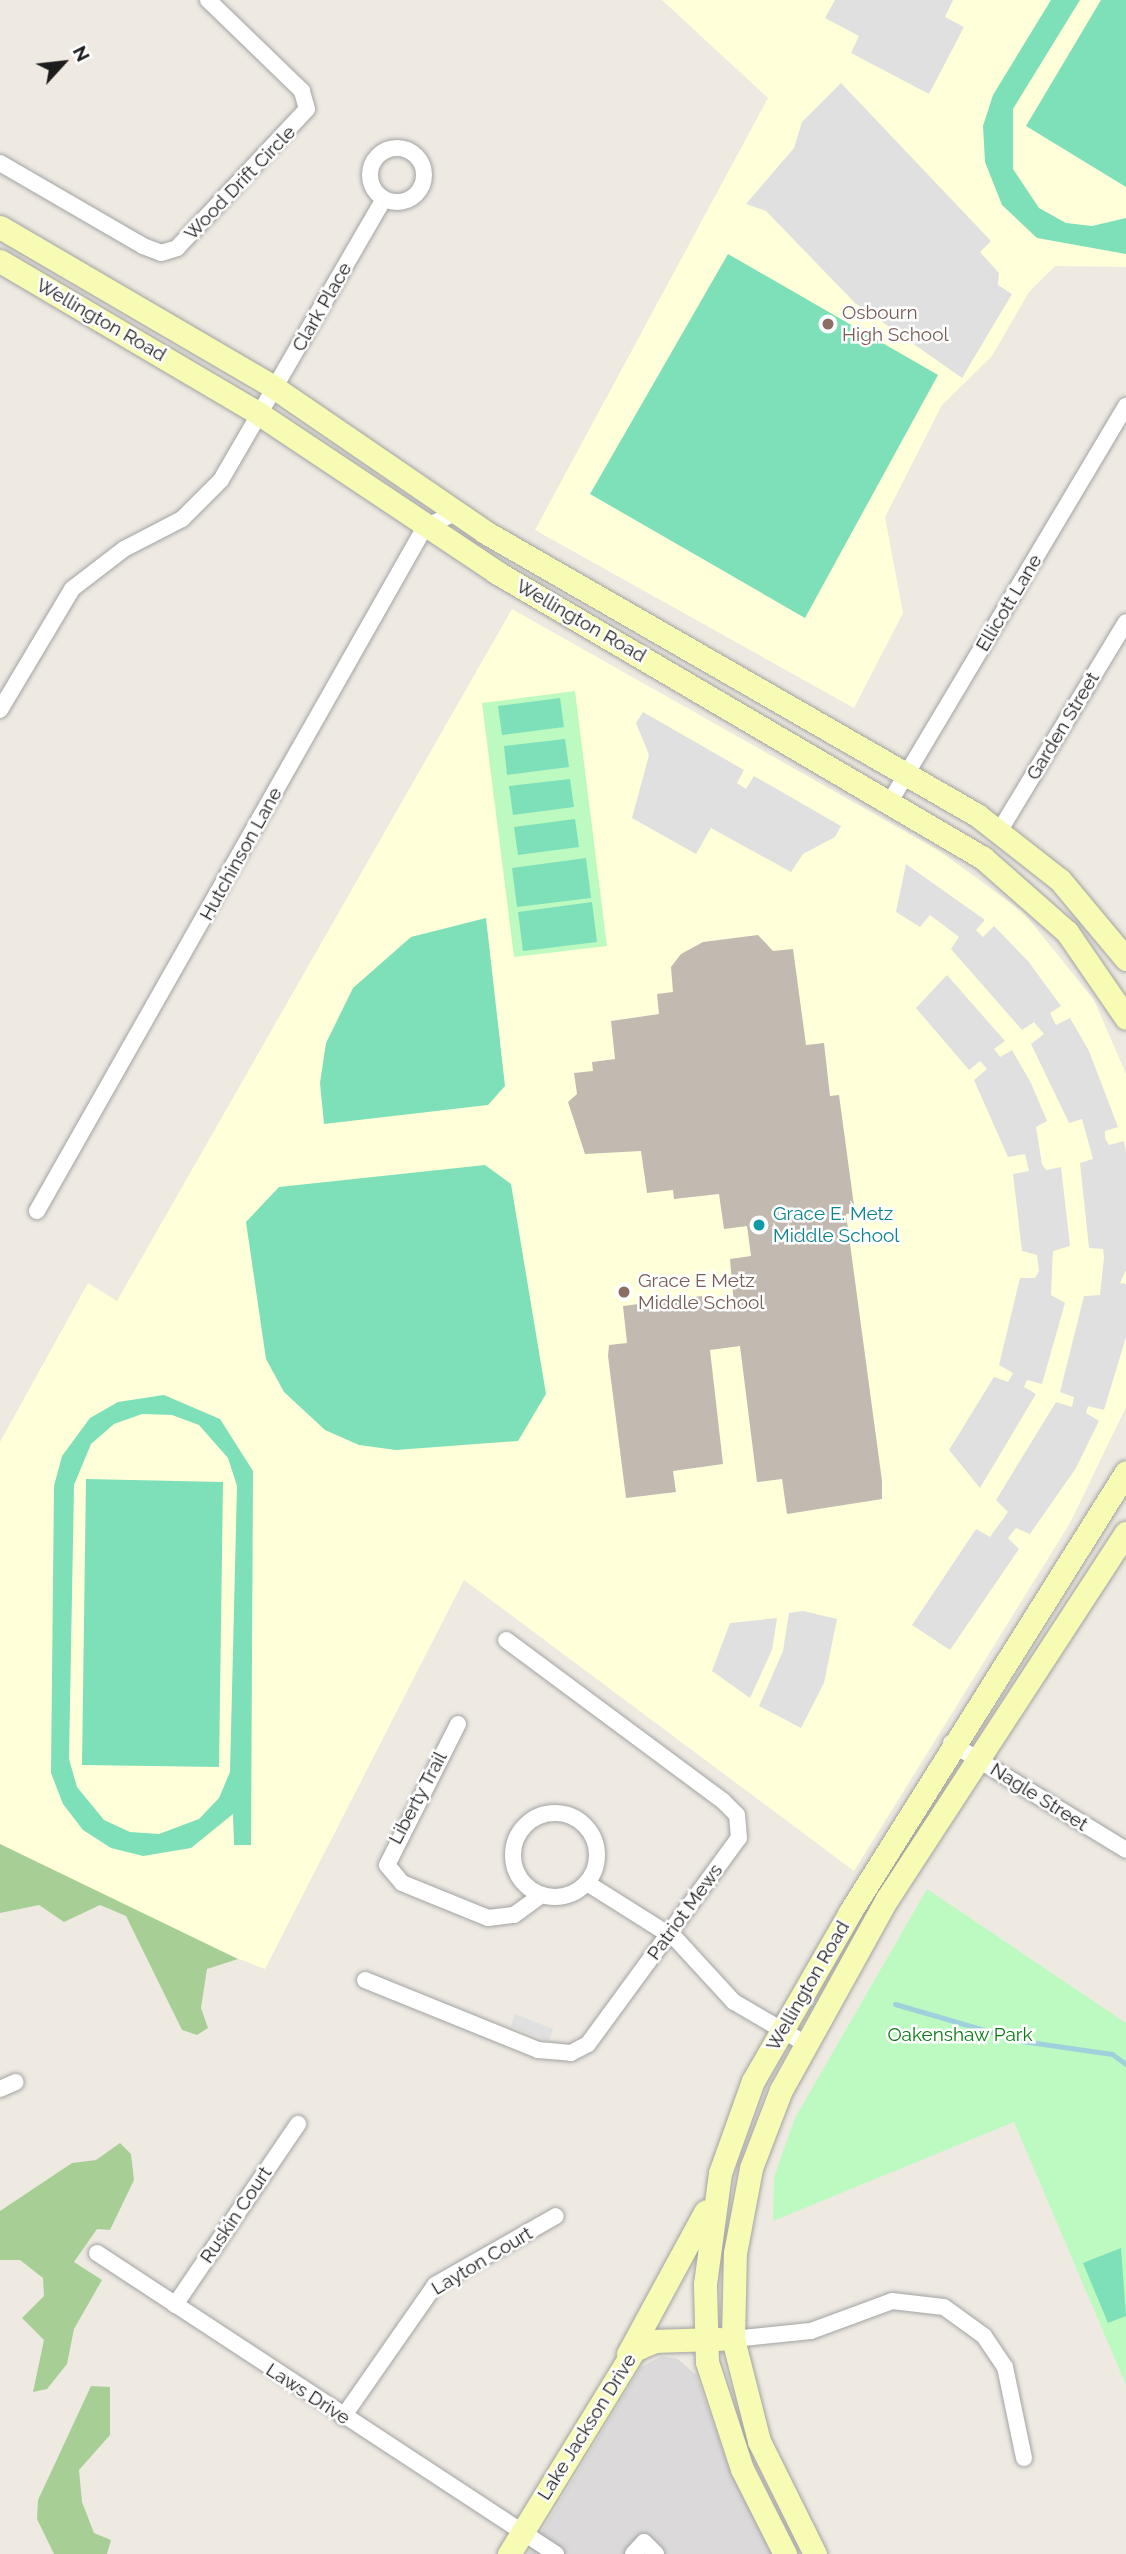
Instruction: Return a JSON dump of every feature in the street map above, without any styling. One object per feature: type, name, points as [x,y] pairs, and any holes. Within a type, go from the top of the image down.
[{"type":"main road","name":"Wellington Road","points":[[0,227],[275,388],[457,512],[1000,830],[1060,880],[1126,959]]},
{"type":"main road","name":"Wellington Road","points":[[0,261],[261,415],[425,527],[891,800],[983,858],[1044,909],[1089,960],[1126,1018]]},
{"type":"main road","name":"Wellington Road","points":[[785,2554],[726,2429],[705,2340],[708,2245],[719,2180],[744,2101],[781,2031],[951,1743],[1126,1472]]},
{"type":"main road","name":"Wellington Road","points":[[815,2554],[759,2441],[733,2339],[734,2253],[748,2180],[770,2112],[806,2044],[976,1758],[1126,1533]]},
{"type":"main road","points":[[618,2370],[691,2247],[719,2180]]},
{"type":"main road","name":"Lake Jackson Drive","points":[[509,2554],[618,2370],[643,2345],[733,2339]]},
{"type":"street","name":"Wood Drift Circle","points":[[0,163],[144,246],[161,253],[177,248],[307,108],[302,91],[208,0]]},
{"type":"street","name":"Clark Place","points":[[0,710],[72,589],[107,560],[204,501],[261,415],[384,199]]},
{"type":"street","name":"Ellicott Lane","points":[[891,800],[1126,406]]},
{"type":"street","points":[[425,527],[457,512]]},
{"type":"street","name":"Hutchinson Lane","points":[[37,1211],[425,527]]},
{"type":"street","name":"Garden Street","points":[[1000,830],[1126,622]]},
{"type":"street","name":"Patriot Mews","points":[[365,1980],[561,2055],[588,2044],[739,1838],[737,1815],[506,1640]]},
{"type":"street","name":"Liberty Trail","points":[[458,1724],[387,1865],[402,1883],[488,1918],[514,1915],[542,1895],[564,1897],[587,1883]]},
{"type":"street","name":"Nagle Street","points":[[951,1743],[1126,1850]]},
{"type":"street","points":[[542,1895],[517,1874],[513,1853],[519,1832],[546,1814],[568,1815],[593,1836],[597,1857],[587,1883],[668,1934],[734,2002],[806,2044]]},
{"type":"street","points":[[0,2090],[16,2082]]},
{"type":"street","name":"Ruskin Court","points":[[175,2305],[298,2124]]},
{"type":"street","name":"Layton Court","points":[[343,2417],[435,2285],[556,2216]]},
{"type":"street","name":"Laws Drive","points":[[97,2253],[343,2417],[556,2554]]},
{"type":"street","points":[[733,2339],[811,2331],[892,2301],[944,2306],[979,2330],[1005,2367],[1024,2458]]},
{"type":"street","points":[[633,2554],[644,2542],[656,2554]]},
{"type":"shaded area","name":"Osbourn High School","points":[[662,0],[1126,0],[1126,267],[1055,266],[1029,292],[992,356],[942,405],[885,517],[903,613],[854,708],[535,530],[768,98]]},
{"type":"shaded area","points":[[835,0],[953,0],[945,17],[964,27],[929,94],[851,53],[859,36],[825,18]]},
{"type":"shaded area","points":[[841,83],[991,241],[980,252],[999,273],[998,285],[1012,294],[962,378],[855,303],[766,211],[746,204],[794,148],[802,122]]},
{"type":"shaded area","name":"Grace E Metz Middle School","points":[[512,609],[938,850],[1023,912],[1094,1000],[1126,1074],[1126,1407],[1070,1523],[854,1871],[464,1580],[265,1969],[0,1866],[0,1442],[88,1283],[117,1301]]},
{"type":"shaded area","points":[[643,712],[744,770],[737,783],[746,789],[754,776],[841,826],[835,837],[803,854],[791,872],[711,828],[696,854],[632,818],[649,755],[636,723]]},
{"type":"shaded area","points":[[906,864],[985,920],[976,930],[983,937],[994,926],[1028,961],[1061,1006],[1050,1013],[1056,1025],[1070,1018],[1089,1051],[1118,1127],[1105,1131],[1105,1138],[1109,1145],[1124,1141],[1126,1153],[1126,1270],[1120,1283],[1126,1284],[1126,1337],[1104,1410],[1088,1406],[1086,1413],[1099,1421],[1076,1468],[1030,1534],[1016,1528],[1008,1538],[1019,1549],[950,1650],[912,1625],[976,1529],[990,1537],[1008,1512],[996,1500],[1056,1402],[1072,1407],[1074,1397],[1060,1392],[1084,1296],[1100,1295],[1104,1257],[1103,1249],[1089,1248],[1080,1163],[1093,1159],[1082,1119],[1069,1123],[1031,1044],[1044,1034],[1034,1022],[1022,1030],[951,949],[959,937],[930,915],[920,927],[896,912]]},
{"type":"shaded area","points":[[947,975],[1005,1041],[994,1049],[1000,1057],[1012,1050],[1031,1083],[1047,1121],[1036,1127],[1042,1164],[1046,1170],[1061,1167],[1070,1246],[1053,1251],[1051,1295],[1065,1303],[1042,1384],[1027,1380],[1024,1387],[1036,1394],[980,1488],[949,1450],[994,1377],[1008,1382],[1013,1373],[999,1365],[1020,1278],[1035,1278],[1039,1271],[1037,1255],[1022,1251],[1013,1174],[1029,1171],[1025,1154],[1008,1157],[974,1080],[987,1069],[980,1061],[969,1070],[916,1008]]},
{"type":"shaded area","points":[[803,1611],[837,1619],[824,1683],[801,1728],[759,1706],[783,1651],[789,1613]]},
{"type":"shaded area","points":[[777,1618],[772,1650],[750,1698],[712,1671],[730,1623]]},
{"type":"shaded area","points":[[515,2014],[553,2029],[549,2041],[511,2026]]},
{"type":"shaded area","points":[[662,2356],[678,2359],[697,2376],[730,2471],[772,2554],[528,2554],[641,2367]]},
{"type":"green space","points":[[1051,0],[1080,0],[1013,109],[1013,169],[1039,208],[1066,223],[1092,226],[1126,218],[1126,254],[1037,238],[1002,205],[985,162],[983,126],[993,95]]},
{"type":"green space","points":[[1101,0],[1126,0],[1126,187],[1026,126]]},
{"type":"green space","points":[[728,254],[938,375],[805,618],[590,494]]},
{"type":"green space","points":[[575,691],[607,946],[514,957],[482,703]]},
{"type":"green space","points":[[560,698],[564,727],[502,735],[498,706]]},
{"type":"green space","points":[[565,739],[569,767],[507,775],[504,746]]},
{"type":"green space","points":[[570,779],[574,807],[513,815],[509,786]]},
{"type":"green space","points":[[575,819],[579,847],[518,855],[514,827]]},
{"type":"green space","points":[[586,858],[591,898],[517,907],[512,868]]},
{"type":"green space","points":[[592,902],[597,942],[523,951],[518,912]]},
{"type":"green space","points":[[486,918],[505,1086],[488,1105],[324,1124],[320,1083],[326,1043],[353,988],[411,937]]},
{"type":"green space","points":[[485,1165],[511,1184],[546,1394],[518,1441],[396,1450],[359,1445],[325,1430],[284,1392],[266,1359],[246,1222],[279,1187]]},
{"type":"green space","points":[[164,1395],[220,1419],[253,1471],[251,1845],[234,1845],[233,1814],[191,1848],[143,1856],[111,1848],[83,1830],[63,1804],[51,1773],[54,1486],[62,1456],[90,1418],[118,1402]],"holes":[[[142,1414],[172,1415],[199,1425],[228,1458],[237,1486],[230,1772],[219,1798],[199,1819],[159,1834],[130,1832],[104,1820],[77,1787],[69,1759],[74,1485],[91,1444],[114,1424]]]},
{"type":"green space","points":[[86,1479],[223,1482],[219,1767],[82,1765]]},
{"type":"green space","points":[[0,1844],[238,1959],[207,1969],[201,2008],[208,2028],[197,2035],[182,2030],[126,1916],[100,1905],[64,1922],[39,1905],[0,1913]]},
{"type":"green space","name":"Oakenshaw Park","points":[[927,1889],[1126,2023],[1126,2385],[1014,2122],[773,2221],[774,2177],[795,2118]]},
{"type":"green space","points":[[120,2143],[131,2154],[134,2180],[110,2230],[97,2229],[74,2262],[102,2280],[74,2329],[67,2364],[47,2389],[33,2392],[44,2340],[22,2318],[44,2296],[43,2278],[20,2260],[0,2260],[0,2211],[72,2163],[96,2160]]},
{"type":"green space","points":[[1121,2248],[1126,2316],[1108,2323],[1083,2263]]},
{"type":"green space","points":[[91,2386],[110,2387],[110,2435],[79,2470],[82,2502],[94,2533],[111,2540],[107,2554],[54,2554],[37,2519],[38,2500]]},
{"type":"building","name":"Grace E. Metz Middle School","points":[[758,935],[773,951],[793,949],[806,1045],[824,1043],[830,1096],[839,1095],[855,1213],[846,1214],[882,1481],[882,1499],[787,1514],[782,1479],[757,1482],[740,1346],[710,1350],[723,1464],[673,1471],[676,1492],[626,1498],[608,1356],[609,1345],[627,1343],[623,1306],[702,1296],[704,1309],[734,1305],[730,1259],[751,1256],[747,1226],[724,1229],[719,1194],[674,1199],[673,1190],[647,1193],[641,1151],[585,1154],[568,1102],[577,1094],[574,1073],[593,1071],[592,1062],[615,1059],[611,1021],[659,1014],[657,994],[673,992],[671,967],[681,954],[703,942]]},
{"type":"waterway","points":[[895,2004],[1022,2041],[1112,2054],[1126,2064]]},
{"type":"place","name":"Osbourn High School","points":[[828,324]]},
{"type":"place","name":"Grace E. Metz Middle School","points":[[759,1225]]},
{"type":"place","name":"Grace E Metz Middle School","points":[[624,1292]]}]
